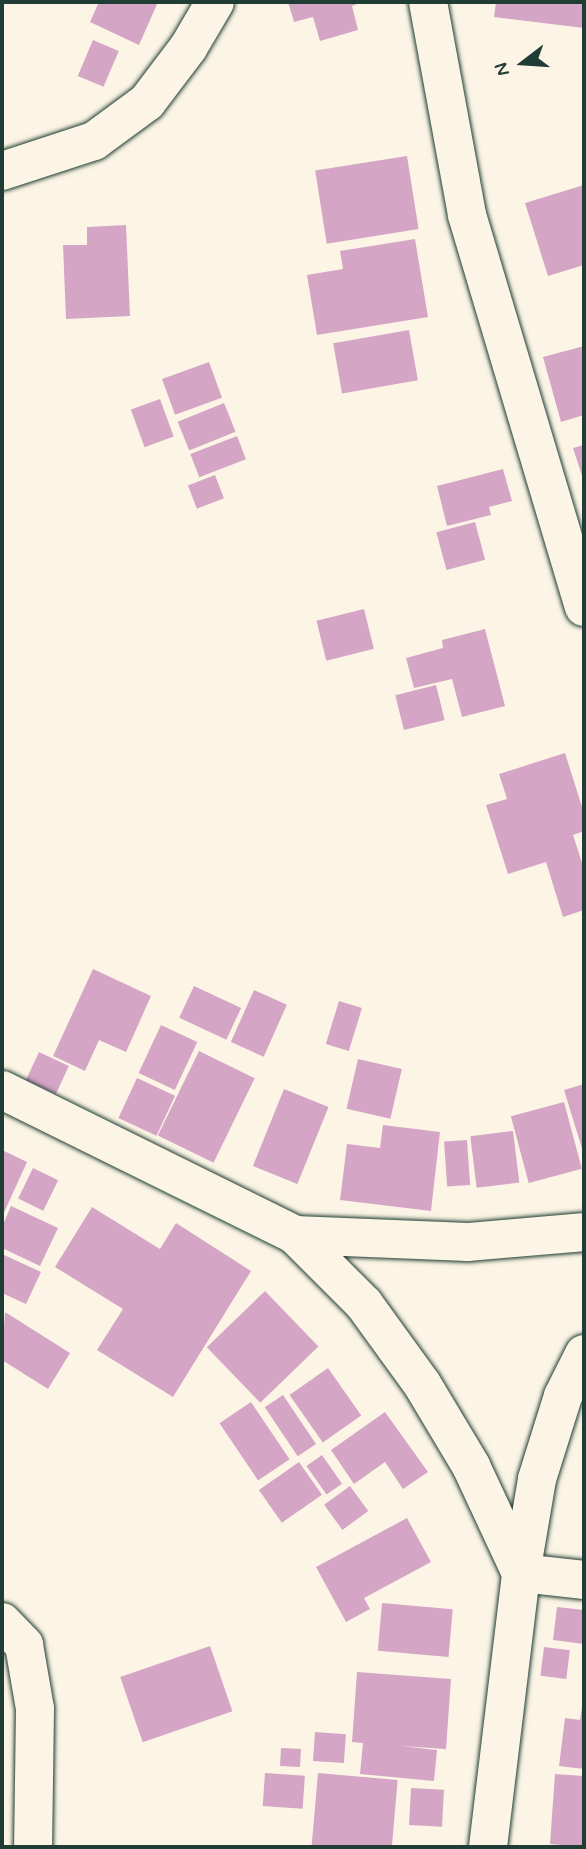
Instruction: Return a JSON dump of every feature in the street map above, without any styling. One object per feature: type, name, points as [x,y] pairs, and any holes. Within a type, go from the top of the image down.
[{"type":"street","points":[[2,171],[94,141],[147,102],[188,47],[215,2]]},
{"type":"street","points":[[428,2],[467,215],[584,607]]},
{"type":"street","points":[[2,1090],[295,1235],[364,1304],[422,1384],[471,1466],[521,1573]]},
{"type":"street","points":[[295,1235],[468,1242],[584,1232]]},
{"type":"street","points":[[488,1847],[521,1573],[537,1479],[563,1396],[584,1354]]},
{"type":"street","points":[[521,1573],[584,1580]]},
{"type":"street","points":[[2,1622],[24,1645],[35,1709],[33,1847]]},
{"type":"building","points":[[99,2],[158,2],[139,45],[90,22]]},
{"type":"building","points":[[288,2],[363,2],[352,6],[358,30],[320,41],[313,17],[294,22]]},
{"type":"building","points":[[496,2],[584,2],[584,28],[494,17]]},
{"type":"building","points":[[93,40],[119,51],[104,87],[78,76]]},
{"type":"building","points":[[407,156],[419,229],[327,244],[315,171]]},
{"type":"building","points":[[584,185],[584,265],[548,276],[525,203]]},
{"type":"building","points":[[126,225],[130,316],[66,319],[63,245],[87,245],[87,227]]},
{"type":"building","points":[[415,239],[428,317],[317,335],[307,275],[343,269],[340,251]]},
{"type":"building","points":[[409,330],[418,380],[342,394],[333,343]]},
{"type":"building","points":[[584,346],[584,415],[561,422],[543,357]]},
{"type":"building","points":[[209,362],[222,398],[175,415],[162,379]]},
{"type":"building","points":[[160,399],[174,437],[145,447],[131,410]]},
{"type":"building","points":[[224,403],[236,432],[189,450],[178,422]]},
{"type":"building","points":[[237,436],[246,459],[199,477],[190,454]]},
{"type":"building","points":[[584,445],[584,482],[573,448]]},
{"type":"building","points":[[503,469],[512,501],[489,507],[491,515],[447,526],[437,486]]},
{"type":"building","points":[[215,475],[224,498],[197,509],[188,485]]},
{"type":"building","points":[[475,522],[485,560],[446,570],[436,532]]},
{"type":"building","points":[[364,609],[374,649],[326,661],[316,621]]},
{"type":"building","points":[[485,629],[505,706],[462,717],[452,679],[414,688],[406,658],[443,648],[442,640]]},
{"type":"building","points":[[436,685],[445,720],[404,730],[395,695]]},
{"type":"building","points":[[565,753],[584,813],[584,831],[573,835],[584,869],[584,910],[563,917],[546,862],[508,874],[486,805],[507,799],[499,774]]},
{"type":"building","points":[[93,969],[151,996],[126,1052],[99,1040],[85,1071],[53,1056]]},
{"type":"building","points":[[194,986],[241,1008],[226,1040],[179,1018]]},
{"type":"building","points":[[254,990],[287,1005],[264,1057],[231,1042]]},
{"type":"building","points":[[339,1001],[362,1008],[349,1051],[326,1044]]},
{"type":"building","points":[[161,1025],[197,1042],[175,1090],[139,1073]]},
{"type":"building","points":[[199,1051],[255,1078],[214,1163],[158,1135]]},
{"type":"building","points":[[39,1052],[69,1066],[56,1094],[26,1080]]},
{"type":"building","points":[[358,1059],[402,1069],[390,1119],[347,1109]]},
{"type":"building","points":[[137,1078],[175,1096],[156,1136],[118,1118]]},
{"type":"building","points":[[584,1084],[584,1155],[564,1090]]},
{"type":"building","points":[[284,1089],[329,1107],[297,1184],[253,1166]]},
{"type":"building","points":[[564,1102],[582,1169],[529,1183],[511,1116]]},
{"type":"building","points":[[383,1125],[440,1132],[431,1211],[340,1200],[347,1144],[380,1148]]},
{"type":"building","points":[[513,1131],[519,1183],[477,1188],[470,1136]]},
{"type":"building","points":[[467,1140],[470,1185],[447,1186],[444,1142]]},
{"type":"building","points":[[2,1150],[27,1162],[2,1217]]},
{"type":"building","points":[[33,1168],[58,1180],[43,1211],[18,1199]]},
{"type":"building","points":[[11,1206],[58,1228],[40,1266],[2,1248],[2,1227]]},
{"type":"building","points":[[92,1207],[160,1249],[176,1223],[251,1271],[173,1397],[97,1350],[123,1309],[55,1267]]},
{"type":"building","points":[[2,1254],[41,1272],[26,1304],[2,1293]]},
{"type":"building","points":[[265,1291],[318,1346],[260,1403],[207,1347]]},
{"type":"building","points":[[5,1312],[70,1353],[48,1389],[2,1360]]},
{"type":"building","points":[[328,1368],[361,1416],[323,1442],[289,1395]]},
{"type":"building","points":[[283,1395],[316,1444],[298,1456],[265,1407]]},
{"type":"building","points":[[251,1402],[290,1459],[258,1480],[219,1423]]},
{"type":"building","points":[[385,1412],[428,1472],[403,1489],[385,1462],[354,1484],[331,1450]]},
{"type":"building","points":[[322,1455],[342,1484],[327,1495],[306,1466]]},
{"type":"building","points":[[299,1462],[322,1495],[282,1523],[259,1490]]},
{"type":"building","points":[[350,1486],[368,1511],[342,1530],[324,1505]]},
{"type":"building","points":[[407,1518],[431,1562],[364,1598],[370,1609],[346,1622],[316,1567]]},
{"type":"building","points":[[382,1603],[453,1609],[449,1657],[378,1651]]},
{"type":"building","points":[[557,1607],[584,1610],[584,1644],[553,1640]]},
{"type":"building","points":[[210,1646],[232,1711],[143,1742],[120,1677]]},
{"type":"building","points":[[544,1647],[570,1650],[566,1679],[540,1676]]},
{"type":"building","points":[[357,1672],[451,1679],[446,1749],[400,1746],[437,1750],[434,1781],[360,1774],[363,1743],[352,1742]]},
{"type":"building","points":[[583,1700],[584,1769],[559,1766],[565,1718],[580,1720]]},
{"type":"building","points":[[315,1732],[346,1734],[344,1763],[313,1761]]},
{"type":"building","points":[[281,1748],[301,1749],[300,1767],[280,1766]]},
{"type":"building","points":[[265,1773],[305,1776],[303,1809],[263,1806]]},
{"type":"building","points":[[318,1773],[398,1780],[392,1847],[312,1846]]},
{"type":"building","points":[[555,1774],[584,1776],[584,1847],[550,1844]]},
{"type":"building","points":[[411,1788],[444,1790],[442,1827],[409,1825]]}]
